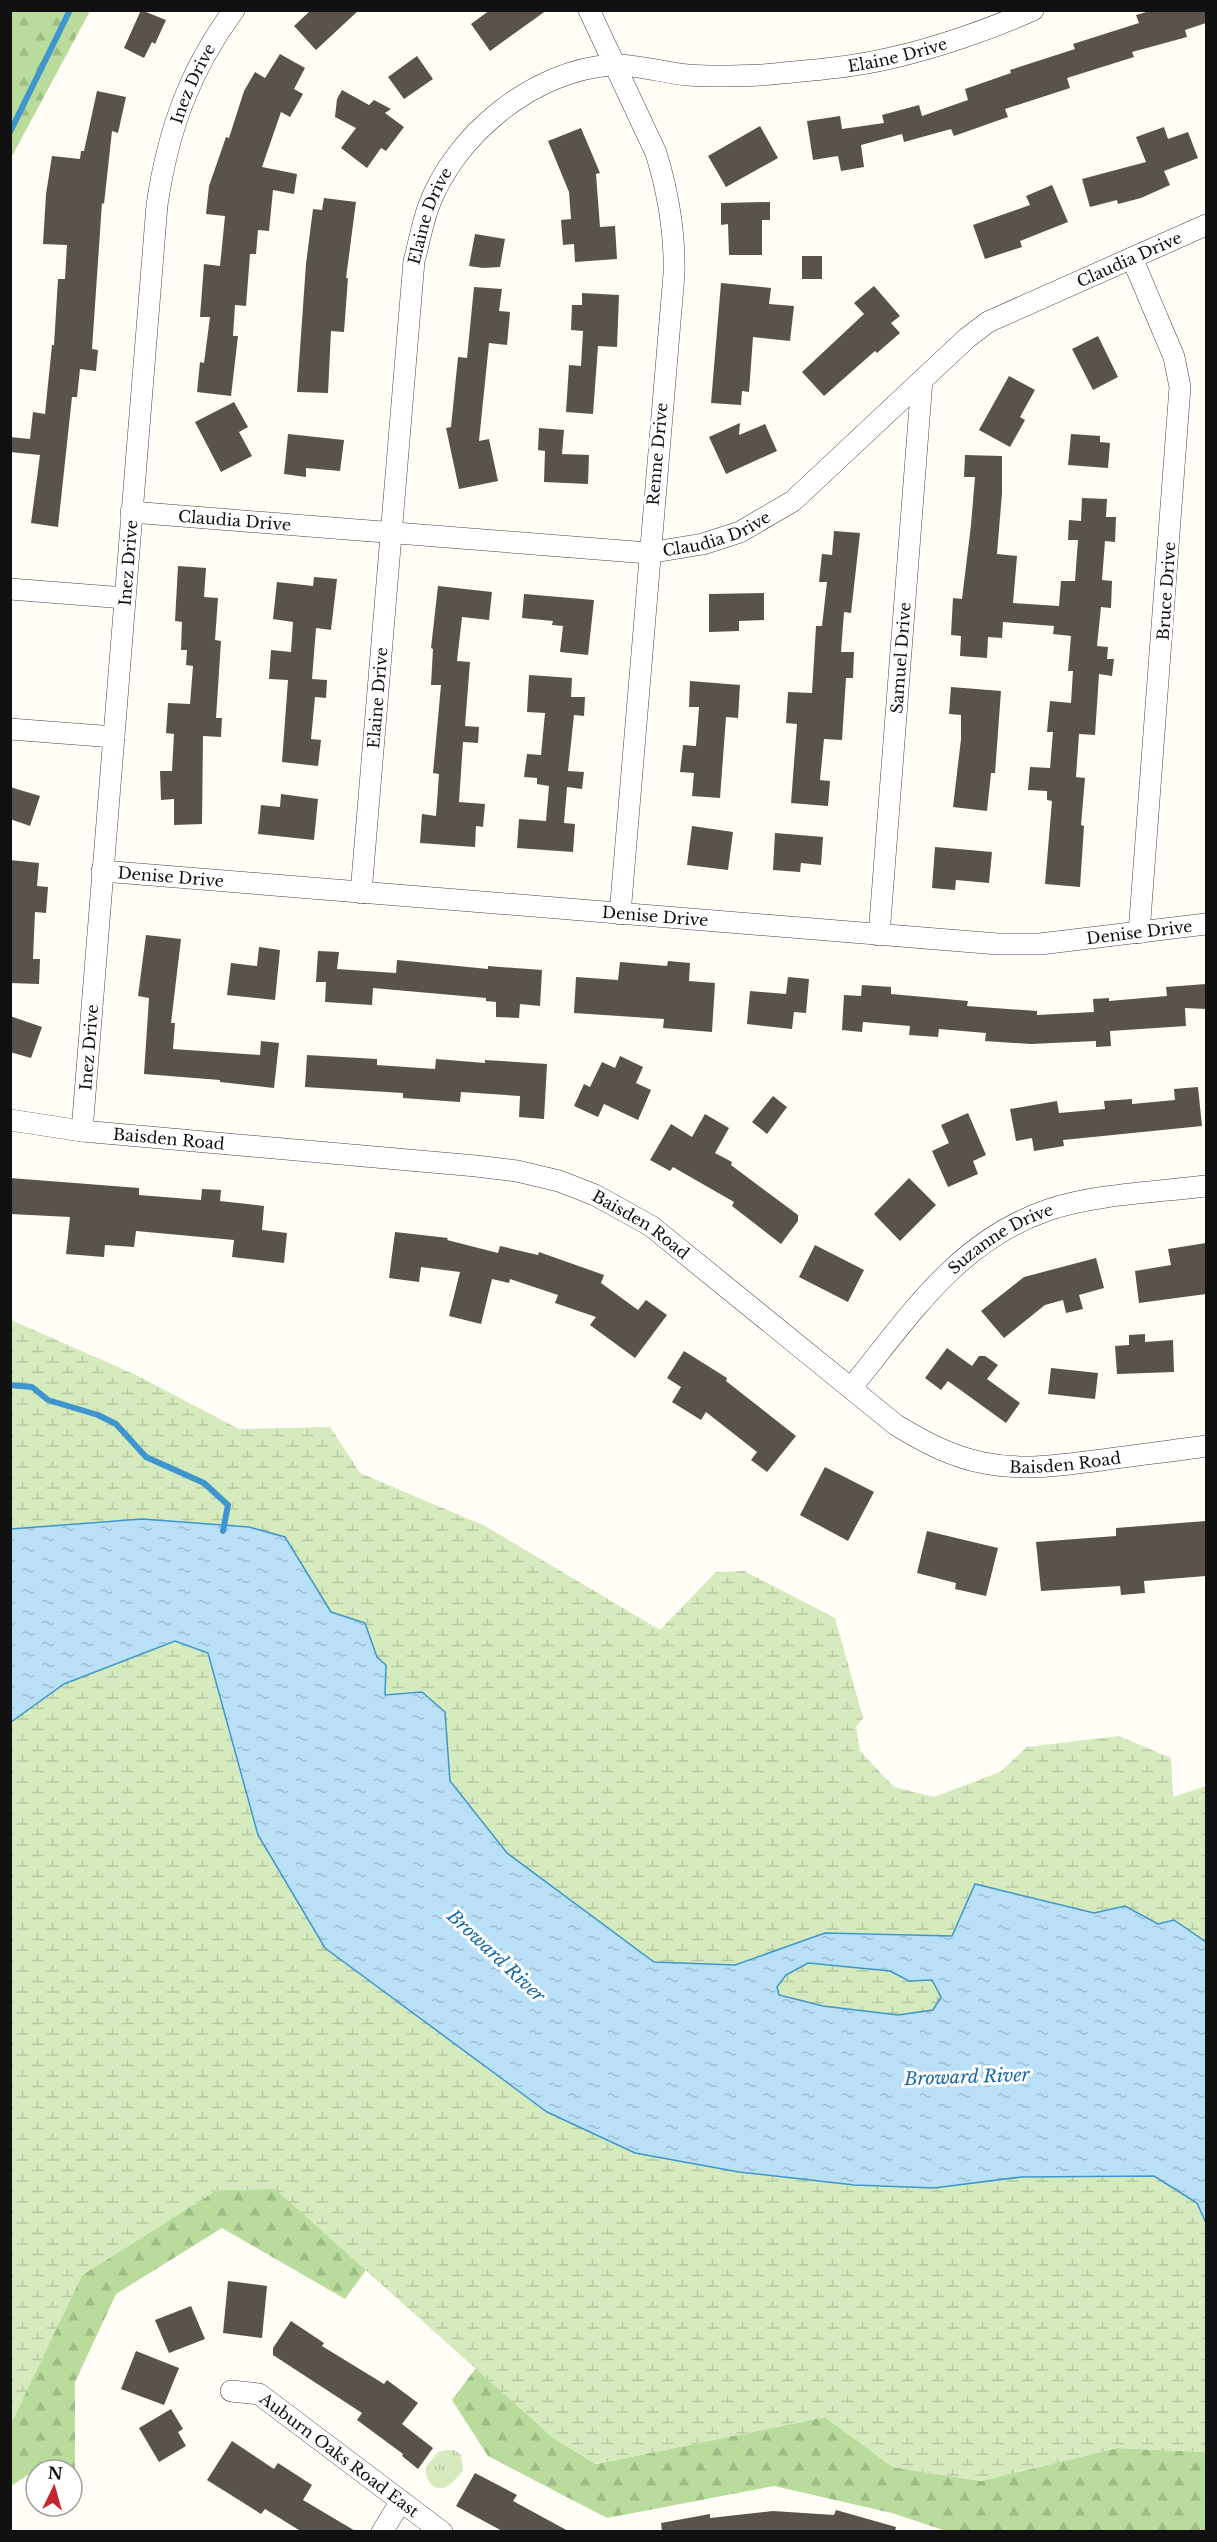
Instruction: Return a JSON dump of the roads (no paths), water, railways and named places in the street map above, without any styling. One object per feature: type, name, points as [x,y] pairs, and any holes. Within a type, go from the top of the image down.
[{"type":"street","name":"Inez Drive","points":[[82,1131],[156,205],[170,136],[182,101],[201,59],[234,10]]},
{"type":"street","name":"Renne Drive","points":[[589,10],[656,153],[663,177],[674,243],[674,274],[648,553],[620,914]]},
{"type":"street","name":"Elaine Drive","points":[[361,893],[414,261],[428,207],[452,162],[483,126],[502,109],[541,85],[563,75],[588,68],[614,65],[690,75],[759,75],[848,66],[893,58],[1004,23],[1033,10]]},
{"type":"street","name":"Claudia Drive","points":[[131,512],[648,553],[703,544],[740,532],[769,517],[813,484],[967,338],[988,322],[1206,225]]},
{"type":"street","name":"Bruce Drive","points":[[1132,258],[1174,357],[1180,387],[1139,933]]},
{"type":"street","name":"Samuel Drive","points":[[879,935],[922,380]]},
{"type":"street","points":[[10,589],[125,598]]},
{"type":"street","points":[[10,729],[114,737]]},
{"type":"street","name":"Denise Drive","points":[[102,871],[999,944],[1040,945],[1206,924]]},
{"type":"street","name":"Baisden Road","points":[[10,1120],[82,1131],[476,1166],[517,1171],[559,1181],[606,1200],[651,1226],[896,1425],[923,1442],[950,1454],[982,1463],[1017,1468],[1048,1467],[1206,1446]]},
{"type":"street","name":"Suzanne Drive","points":[[851,1388],[938,1282],[960,1259],[983,1242],[1016,1223],[1049,1210],[1083,1202],[1206,1186]]},
{"type":"street","name":"Auburn Oaks Road East","points":[[231,2391],[259,2394],[442,2532]]},
{"type":"street","points":[[382,2532],[401,2501]]},
{"type":"water","name":"Broward River","points":[[142,1519],[249,1527],[285,1537],[331,1612],[365,1623],[377,1657],[386,1665],[385,1695],[422,1692],[445,1712],[450,1781],[507,1853],[654,1962],[735,1965],[825,1933],[952,1936],[975,1884],[1094,1913],[1125,1906],[1158,1924],[1174,1920],[1206,1942],[1206,2223],[1197,2203],[1154,2176],[1021,2177],[934,2188],[854,2185],[739,2172],[635,2153],[547,2112],[325,1948],[258,1835],[208,1653],[175,1641],[64,1684],[11,1722],[11,1529]],"holes":[[[808,1963],[890,1971],[909,1981],[932,1980],[941,1997],[933,2010],[898,2015],[823,2006],[779,1995],[777,1987],[786,1975]]]},
{"type":"waterway","points":[[10,132],[70,10]]},
{"type":"waterway","points":[[10,1385],[32,1387],[48,1400],[98,1415],[116,1424],[146,1457],[204,1483],[228,1505],[223,1531]]}]
